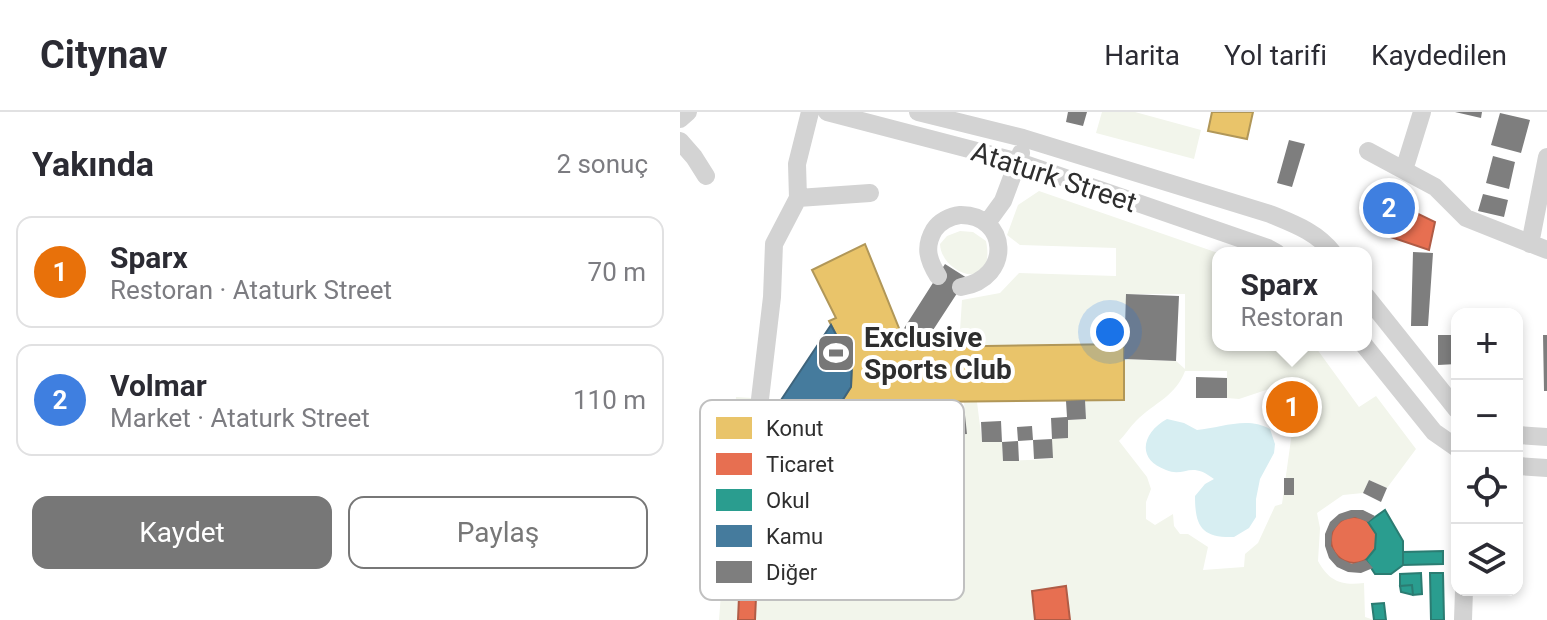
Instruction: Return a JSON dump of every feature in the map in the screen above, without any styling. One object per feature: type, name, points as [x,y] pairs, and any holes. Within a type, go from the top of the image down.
[{"type":"street","points":[[680,119],[688,112]]},
{"type":"street","points":[[760,399],[772,297],[774,244],[798,198],[797,164],[810,112]]},
{"type":"street","name":"Ataturk Street","points":[[827,112],[1019,162],[1260,247]]},
{"type":"street","name":"Ataturk Street","points":[[918,112],[1023,138],[1270,214],[1304,228],[1328,247]]},
{"type":"street","points":[[1404,170],[1422,112]]},
{"type":"street","points":[[987,223],[1003,201],[1019,162],[1023,138]]},
{"type":"street","points":[[680,141],[706,176]]},
{"type":"street","points":[[1368,151],[1435,187],[1466,218],[1539,247],[1547,157]]},
{"type":"street","points":[[798,198],[870,193]]},
{"type":"street","points":[[938,276],[928,260],[928,241],[937,225],[952,216],[971,215],[987,223],[995,233],[999,246],[997,262],[989,275],[976,284],[961,287]]},
{"type":"street","points":[[1372,304],[1451,402]]},
{"type":"street","points":[[1369,351],[1434,432],[1451,444]]},
{"type":"street","points":[[1523,435],[1547,437]]},
{"type":"street","points":[[1523,466],[1547,468]]},
{"type":"street","points":[[1463,620],[1464,596]]},
{"type":"shaded area","points":[[1102,112],[1135,112],[1201,130],[1194,159],[1096,133]]},
{"type":"shaded area","points":[[1039,191],[1212,251],[1212,351],[1318,351],[1359,407],[1376,396],[1416,449],[1387,488],[1369,480],[1363,493],[1343,495],[1317,513],[1320,528],[1318,561],[1336,581],[1364,583],[1365,617],[1374,620],[719,620],[721,600],[964,600],[964,402],[977,402],[982,442],[1002,442],[1003,461],[1052,459],[1052,439],[1068,438],[1068,420],[1086,419],[1085,400],[1120,400],[1124,359],[1176,361],[1185,369],[1185,294],[1127,294],[1124,344],[959,346],[962,300],[1000,293],[1019,273],[1116,276],[1116,248],[1020,245],[1007,235],[1018,205]],"holes":[[[1185,371],[1227,371],[1227,398],[1239,399],[1269,389],[1287,399],[1293,398],[1298,385],[1310,387],[1312,391],[1304,403],[1302,418],[1288,426],[1292,432],[1282,504],[1275,506],[1258,543],[1245,554],[1244,567],[1203,570],[1208,547],[1188,534],[1180,534],[1174,526],[1173,514],[1155,525],[1146,519],[1146,502],[1151,489],[1147,477],[1119,441],[1136,421],[1176,387]]]},
{"type":"shaded area","points":[[960,231],[973,232],[986,241],[987,258],[984,268],[977,274],[958,270],[943,255],[940,244],[947,236]]},
{"type":"shaded area","points":[[736,397],[781,400],[736,400]]},
{"type":"water","points":[[1167,419],[1197,430],[1243,423],[1270,429],[1275,444],[1274,453],[1260,479],[1256,517],[1249,528],[1234,537],[1208,533],[1199,523],[1195,496],[1214,479],[1199,471],[1166,470],[1150,459],[1146,452],[1148,438]]},
{"type":"building: Konut","points":[[1212,112],[1253,112],[1247,139],[1208,131]]},
{"type":"building: Konut","points":[[865,244],[901,333],[922,347],[1124,344],[1124,400],[843,400],[851,387],[852,365],[829,321],[836,318],[812,270]]},
{"type":"building: Ticaret","points":[[1375,193],[1435,222],[1429,250],[1373,231]]},
{"type":"building: Ticaret","points":[[1354,517],[1370,524],[1377,540],[1370,556],[1354,563],[1338,556],[1331,540],[1338,524]]},
{"type":"building: Ticaret","points":[[1066,586],[1070,620],[1035,620],[1032,591]]},
{"type":"building: Ticaret","points":[[739,600],[756,600],[755,620],[738,620]]},
{"type":"building: Okul","points":[[1385,510],[1403,541],[1403,565],[1391,574],[1375,574],[1366,560],[1375,549],[1376,534],[1368,522]]},
{"type":"building: Okul","points":[[1443,551],[1443,564],[1403,565],[1403,552]]},
{"type":"building: Okul","points":[[1421,573],[1422,594],[1413,595],[1412,585],[1400,586],[1400,574]]},
{"type":"building: Okul","points":[[1430,573],[1443,573],[1444,620],[1431,620]]},
{"type":"building: Okul","points":[[1412,585],[1413,595],[1401,592],[1400,586]]},
{"type":"building: Okul","points":[[1384,603],[1386,620],[1374,620],[1372,604]]},
{"type":"building: Kamu","points":[[831,325],[852,365],[851,387],[843,400],[781,400]]},
{"type":"building: Diğer","points":[[1068,112],[1087,112],[1083,126],[1066,122]]},
{"type":"building: Diğer","points":[[1455,112],[1482,112],[1481,118]]},
{"type":"building: Diğer","points":[[1500,113],[1530,120],[1521,153],[1491,145]]},
{"type":"building: Diğer","points":[[1289,140],[1305,144],[1292,187],[1277,183]]},
{"type":"building: Diğer","points":[[1493,156],[1515,162],[1509,189],[1486,183]]},
{"type":"building: Diğer","points":[[1483,194],[1508,200],[1504,217],[1478,211]]},
{"type":"building: Diğer","points":[[1413,252],[1433,253],[1428,326],[1411,326]]},
{"type":"building: Diğer","points":[[945,264],[967,278],[922,347],[901,333]]},
{"type":"building: Diğer","points":[[1126,294],[1179,296],[1176,361],[1124,359]]},
{"type":"building: Diğer","points":[[1438,335],[1451,335],[1451,364],[1438,365]]},
{"type":"building: Diğer","points":[[1543,335],[1547,335],[1547,391],[1544,391]]},
{"type":"building: Diğer","points":[[1196,377],[1227,378],[1227,398],[1196,398]]},
{"type":"building: Diğer","points":[[1085,400],[1086,419],[1068,420],[1068,438],[1052,439],[1051,418],[1067,417],[1066,401]]},
{"type":"building: Diğer","points":[[1001,421],[1002,442],[982,442],[981,422]]},
{"type":"building: Diğer","points":[[1032,426],[1033,440],[1018,441],[1017,427]]},
{"type":"building: Diğer","points":[[1052,439],[1053,458],[1034,459],[1033,440]]},
{"type":"building: Diğer","points":[[1018,441],[1019,461],[1003,461],[1002,442]]},
{"type":"building: Diğer","points":[[1284,478],[1294,478],[1294,495],[1284,495]]},
{"type":"building: Diğer","points":[[1369,480],[1387,488],[1381,502],[1363,493]]},
{"type":"building: Diğer","points":[[1363,510],[1375,516],[1368,522],[1355,517],[1341,521],[1332,532],[1331,546],[1339,558],[1352,564],[1366,560],[1373,568],[1361,573],[1337,567],[1329,558],[1325,546],[1325,534],[1330,522],[1339,514]]},
{"type":"place","name":"Volmar","points":[[1389,208]]},
{"type":"place","name":"Exclusive Sports Club","points":[[836,353]]},
{"type":"place","name":"Sparx","points":[[1292,407]]}]
